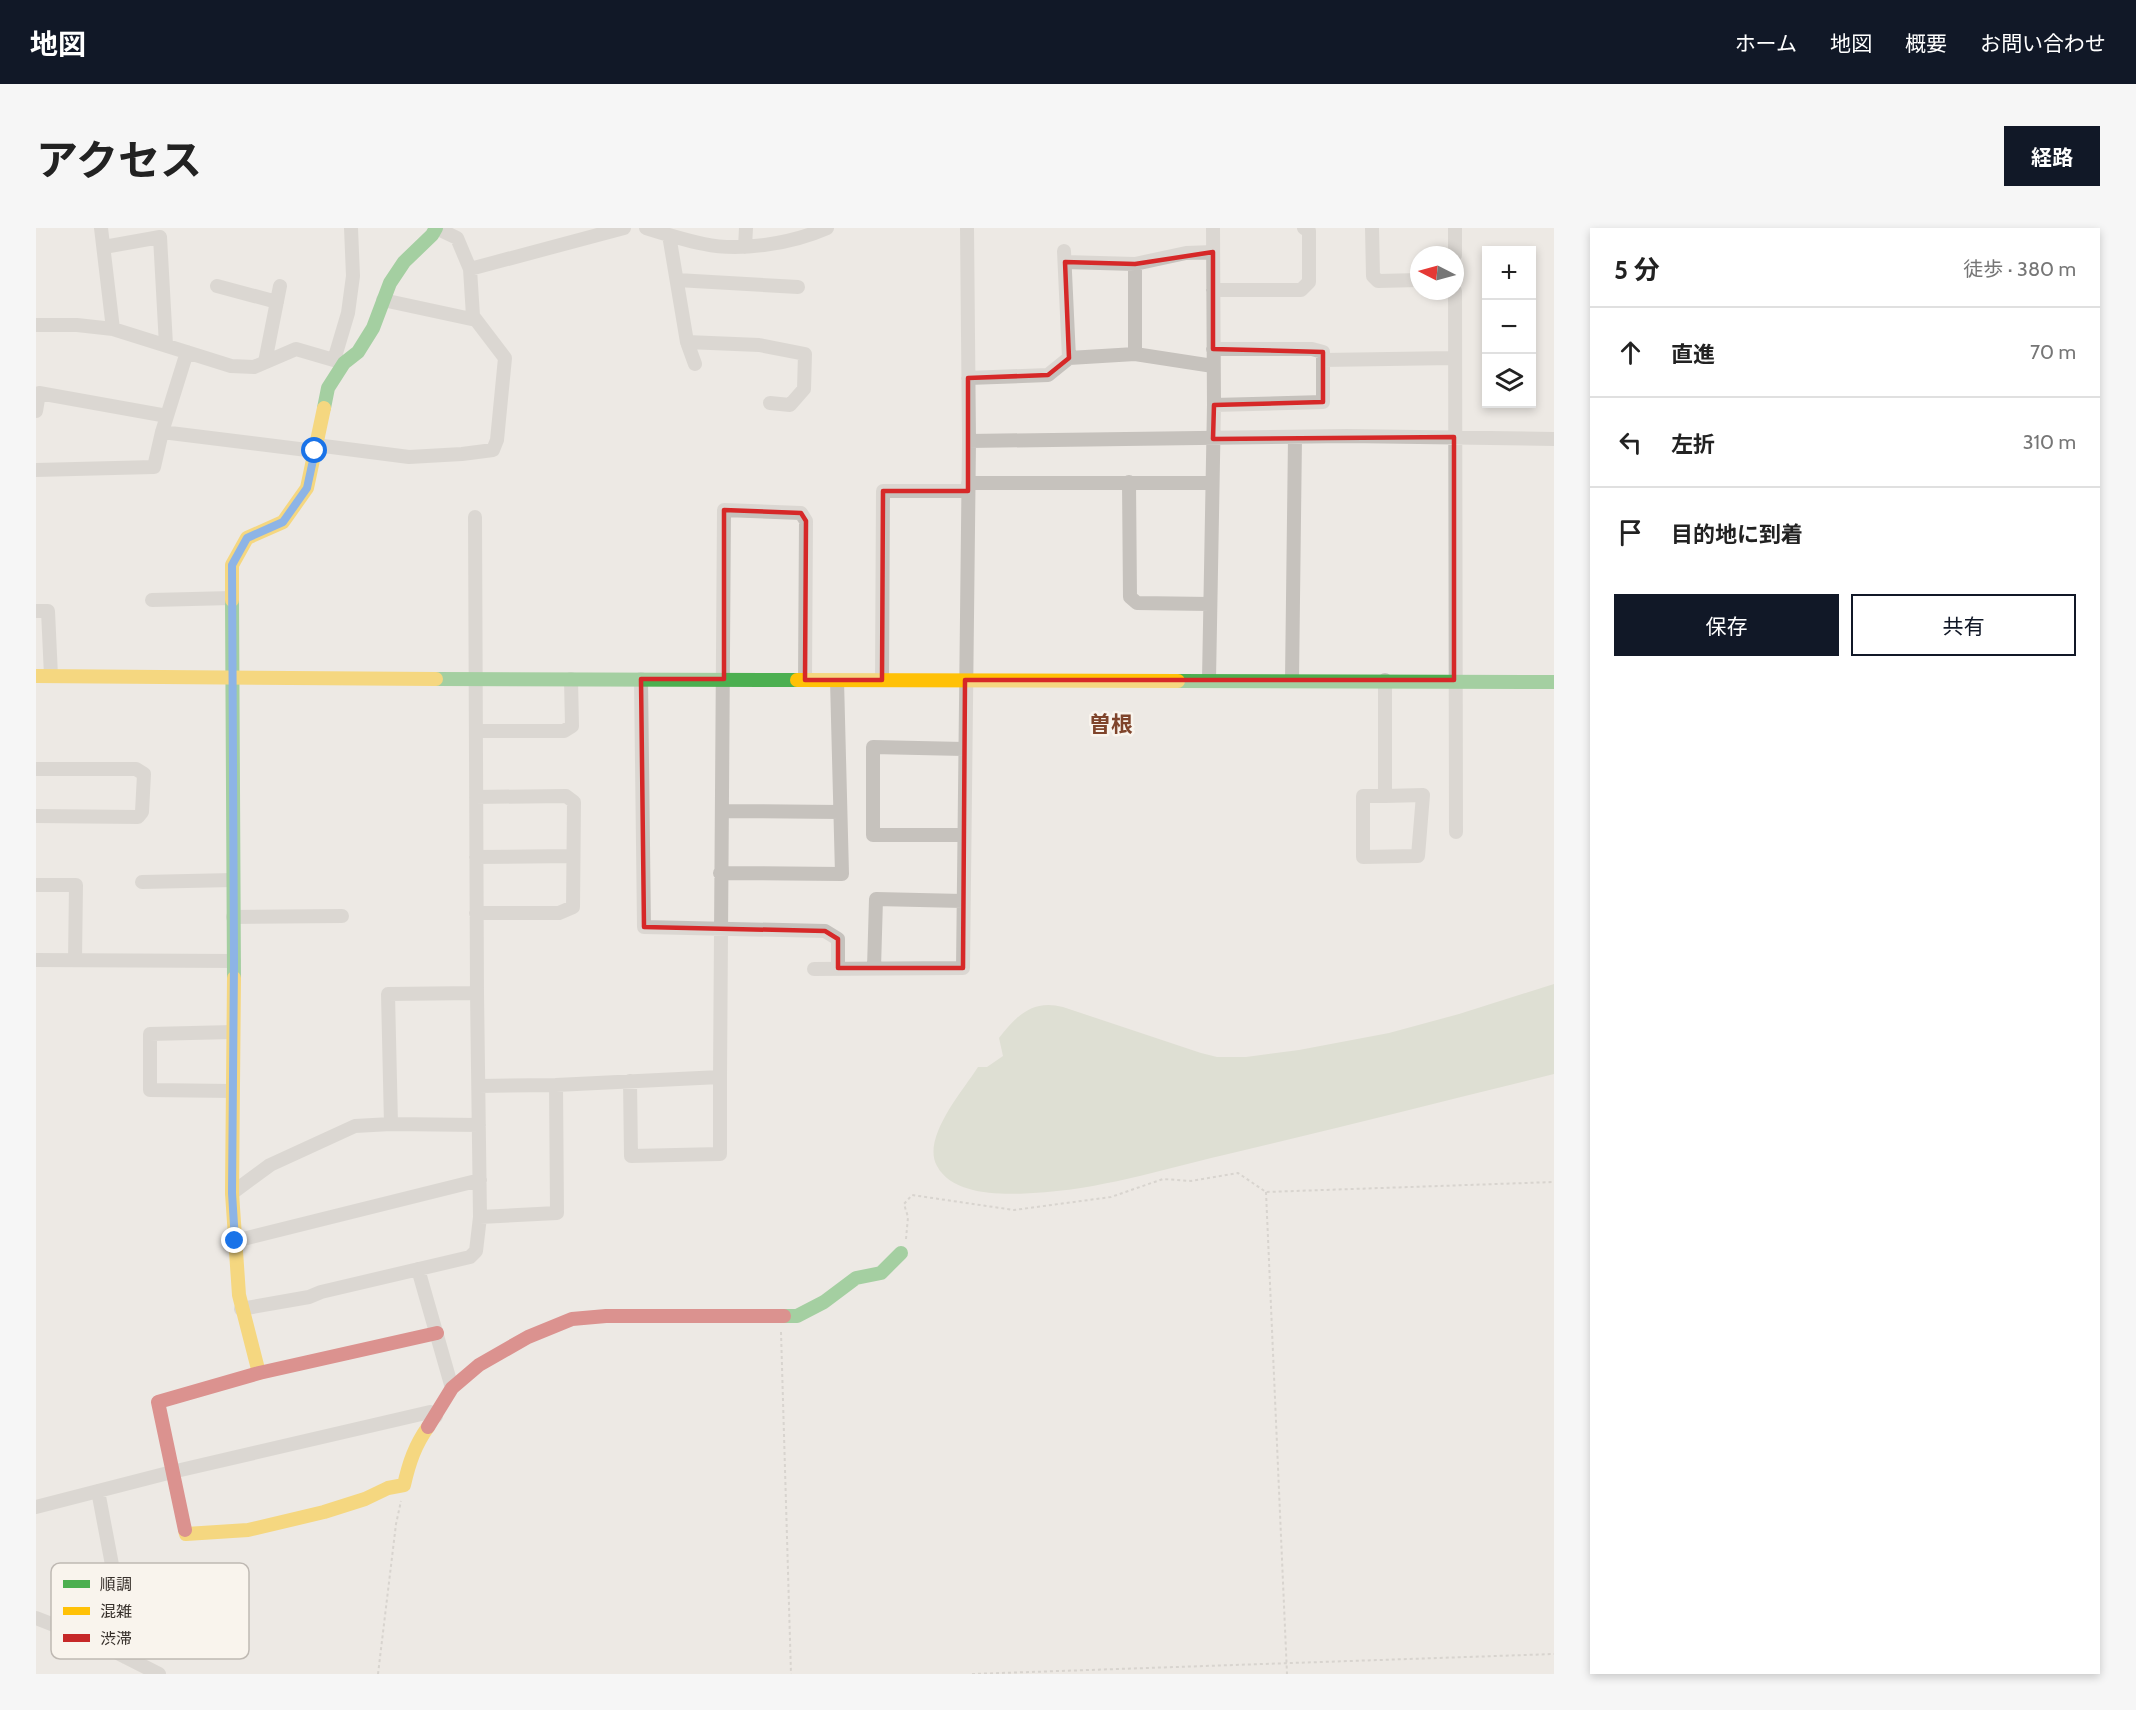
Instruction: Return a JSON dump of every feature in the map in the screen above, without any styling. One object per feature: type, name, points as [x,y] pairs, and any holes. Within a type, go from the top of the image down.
[{"type":"street","points":[[101,228],[113,329]]},
{"type":"street","points":[[259,1373],[241,1309],[232,1193],[234,961],[232,565],[247,538],[283,522],[307,488],[328,388],[339,362],[348,313],[353,276],[351,228]]},
{"type":"street","points":[[36,325],[77,325],[113,329],[231,366],[254,367],[296,349],[339,362],[358,352],[373,328],[390,283],[404,261],[432,235],[436,228],[457,238],[470,269],[473,316],[505,358],[497,440],[493,450],[409,457],[162,432]]},
{"type":"street","points":[[470,269],[606,230],[624,228]]},
{"type":"street","points":[[646,228],[706,244],[745,247],[808,236],[827,228]]},
{"type":"street","points":[[745,247],[746,228]]},
{"type":"street","points":[[813,969],[963,968],[969,441],[967,228]]},
{"type":"street","points":[[1209,680],[1214,405],[1213,228]]},
{"type":"street","points":[[1212,290],[1301,290],[1309,282],[1309,231],[1304,228]]},
{"type":"street","points":[[1372,228],[1373,276],[1378,281],[1410,280]]},
{"type":"street","points":[[1455,228],[1455,246]]},
{"type":"street","points":[[669,235],[687,342],[695,364]]},
{"type":"street","points":[[104,247],[160,237],[166,345]]},
{"type":"street","points":[[1069,358],[1065,256],[1136,264],[1186,253],[1213,252]]},
{"type":"street","points":[[1135,354],[1136,264]]},
{"type":"street","points":[[677,280],[798,287]]},
{"type":"street","points":[[217,286],[278,302]]},
{"type":"street","points":[[265,362],[280,286]]},
{"type":"street","points":[[383,300],[476,320]]},
{"type":"street","points":[[1455,300],[1456,832]]},
{"type":"street","points":[[687,342],[759,345],[805,354],[804,389],[790,405],[770,403]]},
{"type":"street","points":[[1213,349],[1312,349],[1323,352],[1323,402],[1214,405]]},
{"type":"street","points":[[36,470],[154,467],[162,432],[187,352]]},
{"type":"street","points":[[969,378],[1048,375],[1069,358],[1135,354],[1213,366]]},
{"type":"street","points":[[1323,360],[1455,358]]},
{"type":"street","points":[[36,411],[39,393],[167,416]]},
{"type":"street","points":[[969,441],[1295,437],[1554,439]]},
{"type":"street","points":[[1292,680],[1295,437]]},
{"type":"street","points":[[882,680],[883,491],[1129,482],[1212,483]]},
{"type":"street","points":[[1129,482],[1130,597],[1137,603],[1210,604]]},
{"type":"street","points":[[630,1081],[631,1156],[720,1154],[724,510],[801,513],[806,521],[805,680]]},
{"type":"street","points":[[241,1309],[309,1297],[321,1292],[470,1257],[476,1251],[480,1217],[480,1180],[476,913],[475,517]]},
{"type":"street","points":[[152,600],[232,598]]},
{"type":"street","points":[[36,611],[48,611],[51,676]]},
{"type":"street","points":[[36,676],[476,680],[1454,680],[1554,682]]},
{"type":"street","points":[[476,731],[564,731],[572,726],[571,679]]},
{"type":"street","points":[[641,679],[644,927],[825,931],[838,939],[838,969]]},
{"type":"street","points":[[720,873],[842,874],[837,680]]},
{"type":"street","points":[[1385,680],[1385,796]]},
{"type":"street","points":[[964,749],[873,747],[873,835],[964,835]]},
{"type":"street","points":[[36,769],[136,769],[144,774],[142,812],[138,817],[36,816]]},
{"type":"street","points":[[1423,795],[1418,856],[1363,857],[1363,796],[1385,796],[1423,795]]},
{"type":"street","points":[[476,797],[566,796],[574,802],[573,907],[559,913],[476,913]]},
{"type":"street","points":[[722,811],[840,812]]},
{"type":"street","points":[[476,857],[573,856]]},
{"type":"street","points":[[142,882],[233,880]]},
{"type":"street","points":[[36,885],[76,885],[75,960]]},
{"type":"street","points":[[874,968],[876,899],[963,901]]},
{"type":"street","points":[[233,917],[342,916]]},
{"type":"street","points":[[36,960],[234,961]]},
{"type":"street","points":[[391,1124],[388,994],[477,993]]},
{"type":"street","points":[[232,1091],[150,1090],[150,1034],[233,1032]]},
{"type":"street","points":[[479,1086],[556,1085],[720,1077]]},
{"type":"street","points":[[480,1217],[557,1213],[556,1085]]},
{"type":"street","points":[[232,1193],[270,1165],[355,1126],[479,1125]]},
{"type":"street","points":[[235,1241],[480,1180]]},
{"type":"street","points":[[437,1333],[259,1373],[158,1402],[186,1534],[248,1530],[334,1509],[365,1499],[388,1488],[404,1485],[420,1438],[453,1388],[479,1365],[499,1352],[572,1319],[606,1316],[797,1316],[824,1302],[856,1278],[881,1273],[901,1253]]},
{"type":"street","points":[[418,1269],[453,1388]]},
{"type":"street","points":[[36,1507],[172,1472],[430,1412],[436,1416]]},
{"type":"street","points":[[98,1491],[112,1563]]},
{"type":"street","points":[[36,1618],[51,1624]]},
{"type":"street","points":[[129,1659],[159,1674]]},
{"type":"path","points":[[901,1253],[908,1234],[908,1217],[904,1204],[912,1195],[1014,1210],[1110,1197],[1163,1179],[1191,1181],[1238,1173],[1266,1192],[1554,1182]]},
{"type":"path","points":[[1266,1192],[1287,1674]]},
{"type":"path","points":[[781,1317],[791,1674]]},
{"type":"path","points":[[378,1674],[396,1524],[404,1485]]},
{"type":"path","points":[[972,1674],[1554,1654]]},
{"type":"highlighted area","points":[[1213,252],[1213,349],[1323,352],[1323,402],[1214,405],[1213,439],[1454,437],[1454,680],[965,680],[963,968],[838,968],[838,939],[825,931],[644,927],[641,679],[724,679],[724,510],[801,513],[806,521],[805,680],[882,680],[883,491],[968,491],[968,378],[1048,375],[1069,358],[1065,262],[1135,264]]},
{"type":"green space","points":[[1554,984],[1554,1074],[1081,1188],[1008,1194],[980,1192],[955,1183],[937,1166],[934,1144],[944,1118],[978,1067],[987,1067],[1003,1056],[999,1038],[1012,1022],[1034,1007],[1052,1005],[1063,1007],[1217,1057],[1246,1057],[1299,1050],[1389,1033]]},
{"type":"traffic: fast","points":[[324,408],[328,388],[344,363],[358,352],[373,328],[390,283],[404,262],[432,235],[436,228]]},
{"type":"traffic: fast","points":[[232,600],[234,978]]},
{"type":"traffic: fast","points":[[436,679],[797,680]]},
{"type":"traffic: fast","points":[[1178,681],[1554,682]]},
{"type":"traffic: fast","points":[[784,1316],[797,1316],[824,1302],[856,1278],[881,1273],[901,1253]]},
{"type":"traffic: slow","points":[[232,600],[232,565],[247,538],[283,522],[307,488],[324,408]]},
{"type":"traffic: slow","points":[[36,676],[436,679]]},
{"type":"traffic: slow","points":[[797,680],[1178,681]]},
{"type":"traffic: slow","points":[[234,978],[232,1193],[239,1295],[259,1373]]},
{"type":"traffic: slow","points":[[185,1530],[186,1534],[248,1530],[324,1512],[365,1499],[388,1488],[404,1485],[413,1454],[428,1427]]},
{"type":"traffic: jam","points":[[428,1427],[452,1388],[479,1365],[528,1337],[572,1319],[606,1316],[784,1316]]},
{"type":"traffic: jam","points":[[185,1530],[158,1402],[259,1373],[437,1333]]},
{"type":"district","name":"曽根","points":[[1111,724]]},
{"type":"route","points":[[235,1241],[232,1193],[234,961],[232,565],[247,538],[283,522],[307,488],[315,451]]}]
